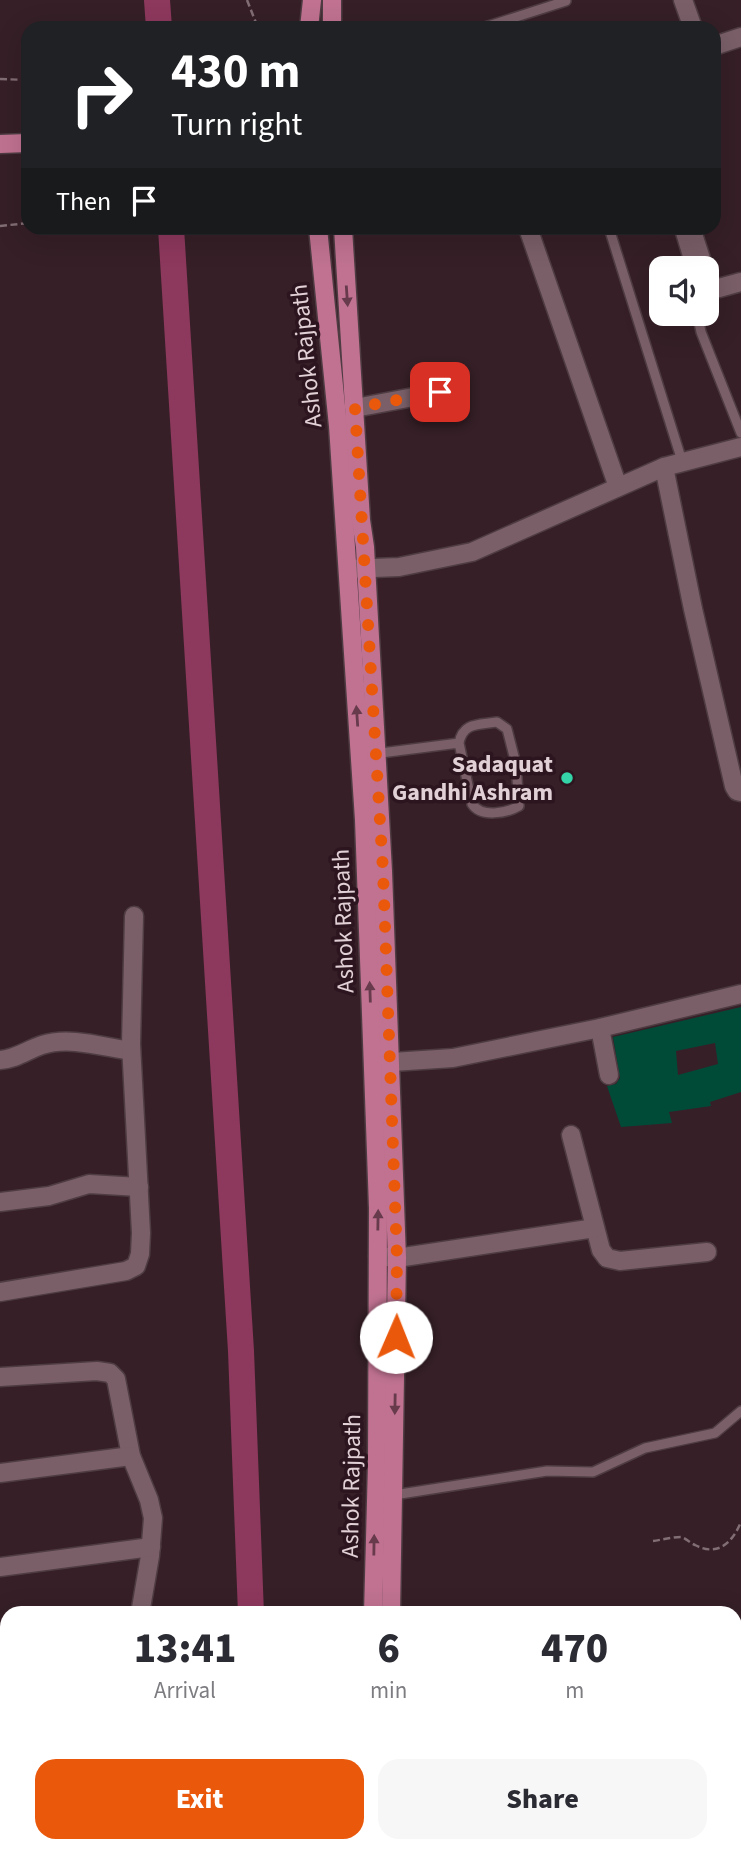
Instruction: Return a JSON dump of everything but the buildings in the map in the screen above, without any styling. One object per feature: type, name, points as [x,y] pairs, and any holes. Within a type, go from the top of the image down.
[{"type":"main road","points":[[310,21],[312,0]]},
{"type":"main road","points":[[332,0],[332,21]]},
{"type":"main road","points":[[0,144],[21,144]]},
{"type":"main road","name":"Ashok Rajpath","points":[[319,235],[356,569]]},
{"type":"main road","name":"Ashok Rajpath","points":[[343,235],[355,408],[356,569],[368,754],[382,1063],[397,1258],[391,1606]]},
{"type":"main road","name":"Ashok Rajpath","points":[[373,1606],[382,1063]]},
{"type":"street","points":[[682,0],[690,21]]},
{"type":"street","points":[[721,44],[741,37]]},
{"type":"street","points":[[530,235],[618,487]]},
{"type":"street","points":[[693,235],[700,256]]},
{"type":"street","points":[[719,288],[741,282]]},
{"type":"street","points":[[355,408],[440,392]]},
{"type":"street","points":[[356,569],[399,567],[472,552],[664,467],[741,447]]},
{"type":"street","points":[[664,467],[693,609],[734,786],[741,792]]},
{"type":"street","points":[[0,1292],[103,1277],[136,1266],[140,1254],[141,1233],[131,1051],[134,916]]},
{"type":"street","points":[[382,1063],[453,1058],[600,1028],[741,995]]},
{"type":"street","points":[[600,1028],[609,1075]]},
{"type":"street","points":[[0,1059],[11,1058],[43,1045],[71,1041],[131,1051]]},
{"type":"street","points":[[571,1135],[601,1250],[612,1261],[707,1252]]},
{"type":"street","points":[[0,1202],[49,1196],[89,1184],[139,1187]]},
{"type":"street","points":[[378,1256],[397,1258],[595,1228]]},
{"type":"street","points":[[0,1377],[97,1371],[110,1373],[116,1379],[131,1456],[149,1500],[153,1518],[141,1606]]},
{"type":"street","points":[[0,1473],[131,1456]]},
{"type":"street","points":[[0,1567],[151,1547]]},
{"type":"lane","points":[[504,21],[566,1]]},
{"type":"lane","points":[[612,235],[682,461]]},
{"type":"lane","points":[[681,235],[687,256]]},
{"type":"lane","points":[[700,326],[741,433]]},
{"type":"lane","points":[[497,722],[503,724],[507,729],[516,764],[519,806],[513,810],[496,812],[482,813],[476,810],[472,804],[459,743],[461,733],[467,728],[497,722]]},
{"type":"lane","points":[[368,754],[459,743]]},
{"type":"lane","points":[[394,1495],[547,1471],[587,1474],[645,1448],[715,1433],[741,1411]]},
{"type":"path","points":[[247,0],[255,21]]},
{"type":"path","points":[[0,79],[21,80]]},
{"type":"path","points":[[0,226],[21,224]]},
{"type":"path","points":[[653,1541],[682,1537],[696,1546],[715,1550],[727,1546],[741,1522]]},
{"type":"waterway","points":[[157,0],[158,21]]},
{"type":"waterway","points":[[171,235],[241,1351],[251,1606]]},
{"type":"place","name":"Sadaquat Gandhi Ashram","points":[[567,778]]},
{"type":"route","points":[[396,1337],[397,1258],[383,871],[355,408],[440,392]]}]
